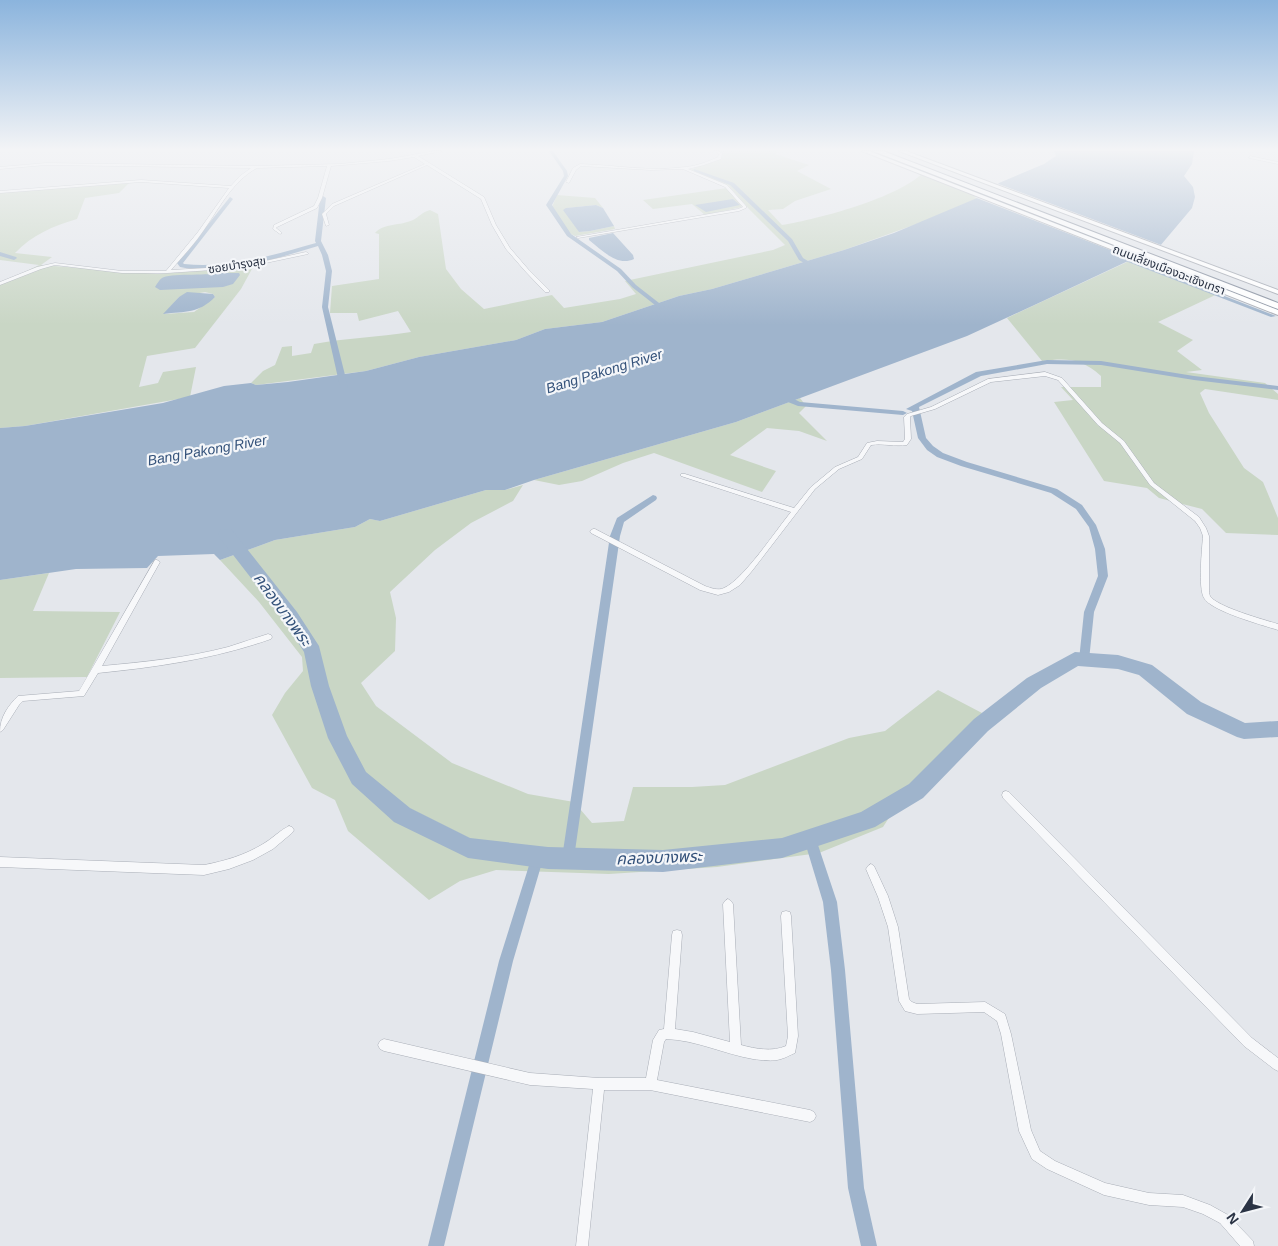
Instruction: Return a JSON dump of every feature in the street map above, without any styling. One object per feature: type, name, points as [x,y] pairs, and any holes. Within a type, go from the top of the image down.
[{"type":"highway","name":"ถนนเลี่ยงเมืองฉะเชิงเทรา","points":[[1037,209],[1269,297],[1278,306]]},
{"type":"main road","name":"ถนนเลี่ยงเมืองฉะเชิงเทรา","points":[[1048,209],[1269,297],[1278,313]]},
{"type":"street","points":[[167,272],[217,209]]},
{"type":"street","points":[[280,233],[274,226],[311,209]]},
{"type":"street","points":[[326,225],[324,214],[329,209]]},
{"type":"street","points":[[487,209],[506,247],[547,291]]},
{"type":"street","points":[[578,237],[741,209]]},
{"type":"street","name":"ซอยบำรุงสุข","points":[[0,284],[39,268],[56,264],[122,272],[167,272],[242,267],[306,253]]},
{"type":"street","points":[[593,531],[703,588],[718,592],[726,590],[746,574],[813,488],[830,472],[860,458],[869,444],[875,442],[894,445],[905,444],[908,439],[907,417],[933,408],[974,386],[999,378],[1044,374],[1060,379],[1100,424],[1122,442],[1152,484],[1197,519],[1206,536],[1207,597],[1212,602],[1232,612],[1278,627]]},
{"type":"street","points":[[683,475],[796,511]]},
{"type":"street","points":[[0,728],[16,703],[22,698],[80,694],[96,670],[157,562]]},
{"type":"street","points":[[96,670],[147,665],[200,655],[237,647],[268,637]]},
{"type":"street","points":[[1006,795],[1248,1042],[1278,1064]]},
{"type":"street","points":[[0,862],[204,870],[233,864],[254,856],[273,844],[289,830]]},
{"type":"street","points":[[871,869],[894,927],[904,1001],[909,1007],[917,1009],[985,1007],[1001,1018],[1006,1034],[1025,1131],[1036,1155],[1052,1165],[1104,1189],[1149,1199],[1183,1201],[1206,1209],[1224,1219],[1248,1246]]},
{"type":"street","points":[[728,904],[736,1049]]},
{"type":"street","points":[[650,1084],[659,1040],[663,1034],[773,1056],[784,1055],[791,1050],[793,1036],[786,916]]},
{"type":"street","points":[[669,1034],[677,935]]},
{"type":"street","points":[[384,1045],[530,1078],[599,1084],[650,1084],[810,1116]]},
{"type":"street","points":[[582,1246],[599,1084]]},
{"type":"green space","points":[[0,209],[81,209],[77,219],[43,232],[28,241],[15,253],[52,257],[41,265],[158,274],[253,267],[241,289],[195,348],[147,356],[139,387],[158,383],[163,372],[196,367],[190,397],[25,426],[0,428],[0,284],[39,265],[0,260]],"holes":[[[205,292],[213,294],[215,297],[194,312],[164,314],[179,297]]]},
{"type":"green space","points":[[553,209],[568,209],[579,232],[614,226],[615,229],[575,236],[569,233]]},
{"type":"green space","points":[[698,209],[732,209],[705,215]]},
{"type":"green space","points":[[749,209],[781,209],[768,210],[782,225],[846,209],[952,209],[844,250],[712,289],[679,296],[602,322],[545,329],[516,340],[419,357],[366,371],[256,385],[251,383],[263,371],[275,365],[282,347],[292,346],[292,356],[311,353],[314,344],[411,332],[398,311],[359,321],[357,313],[330,313],[332,286],[379,279],[379,234],[375,233],[388,226],[413,220],[430,210],[438,214],[446,269],[461,289],[484,309],[552,295],[564,308],[620,299],[636,294],[625,281],[773,250],[785,245]]},
{"type":"green space","points":[[1140,256],[1226,290],[1158,322],[1193,340],[1177,351],[1202,370],[1186,372],[1265,383],[1278,394],[1278,400],[1205,389],[1200,393],[1209,413],[1244,468],[1263,482],[1278,518],[1278,535],[1226,533],[1202,509],[1159,498],[1147,488],[1104,481],[1054,402],[1073,400],[1061,387],[1101,387],[1101,376],[1087,366],[1073,361],[1042,361],[1007,318]]},
{"type":"green space","points":[[800,398],[806,406],[799,413],[827,441],[799,431],[767,428],[730,455],[776,471],[762,492],[654,453],[623,463],[582,481],[559,485],[534,480],[736,422]]},
{"type":"green space","points":[[523,485],[513,501],[471,523],[435,550],[390,592],[396,618],[395,651],[361,683],[376,706],[452,763],[528,794],[574,802],[592,823],[624,821],[633,787],[725,785],[849,738],[885,731],[938,690],[982,713],[907,790],[883,827],[819,853],[717,867],[609,874],[496,870],[460,881],[429,900],[348,831],[335,800],[312,788],[272,715],[285,693],[303,671],[302,657],[259,602],[220,560],[275,540],[355,527],[370,519],[380,521],[486,490],[505,490]]},
{"type":"green space","points":[[49,573],[33,611],[120,612],[87,677],[0,678],[0,580]]},
{"type":"water","points":[[604,209],[614,226],[579,232],[563,210]]},
{"type":"water","points":[[702,209],[720,209],[706,212]]},
{"type":"water","name":"Bang Pakong River","points":[[951,209],[1191,209],[1160,246],[1043,301],[967,336],[736,422],[505,490],[486,490],[380,521],[370,519],[355,527],[275,540],[220,560],[214,554],[158,556],[147,568],[76,569],[0,580],[0,428],[25,426],[163,403],[224,386],[288,382],[366,371],[419,357],[516,340],[545,329],[602,322],[679,296],[712,289],[844,250],[894,233]]},
{"type":"water","points":[[613,233],[633,255],[634,259],[622,261],[616,259],[604,253],[589,240],[589,238]]},
{"type":"water","points":[[239,273],[240,275],[233,284],[223,287],[160,290],[155,287],[166,276]]},
{"type":"water","points":[[187,292],[213,294],[215,297],[197,309],[163,314],[179,297]]},
{"type":"pier","points":[[1005,209],[1066,209],[1164,246],[1136,260]]},
{"type":"waterway","points":[[222,209],[180,263],[182,266],[198,268],[233,265],[269,258],[320,244]]},
{"type":"waterway","points":[[320,244],[318,241],[322,209]]},
{"type":"waterway","points":[[552,209],[569,235],[619,270],[634,286],[666,311]]},
{"type":"waterway","points":[[759,209],[790,240],[801,259],[816,268]]},
{"type":"waterway","points":[[320,244],[325,255],[329,271],[325,307],[344,387]]},
{"type":"waterway","points":[[0,254],[14,258]]},
{"type":"waterway","points":[[1117,256],[1273,316]]},
{"type":"waterway","points":[[910,409],[979,374],[1047,362],[1101,363],[1194,378],[1278,388]]},
{"type":"waterway","points":[[781,396],[798,404],[903,413]]},
{"type":"waterway","points":[[915,407],[922,438],[930,448],[940,455],[1054,491],[1079,507],[1093,527],[1100,549],[1103,576],[1089,612],[1084,660]]},
{"type":"waterway","points":[[568,858],[615,536],[620,520],[653,498]]},
{"type":"waterway","name":"คลองบางพระ","points":[[226,534],[291,617],[313,651],[320,686],[338,738],[359,778],[402,815],[468,848],[548,858],[663,861],[782,848],[867,820],[916,791],[981,725],[1034,683],[1075,659],[1118,662],[1145,670],[1194,708],[1244,731],[1278,729]]},
{"type":"waterway","points":[[810,839],[830,902],[838,970],[856,1188],[869,1246]]},
{"type":"waterway","points":[[436,1246],[506,961],[538,856]]}]
